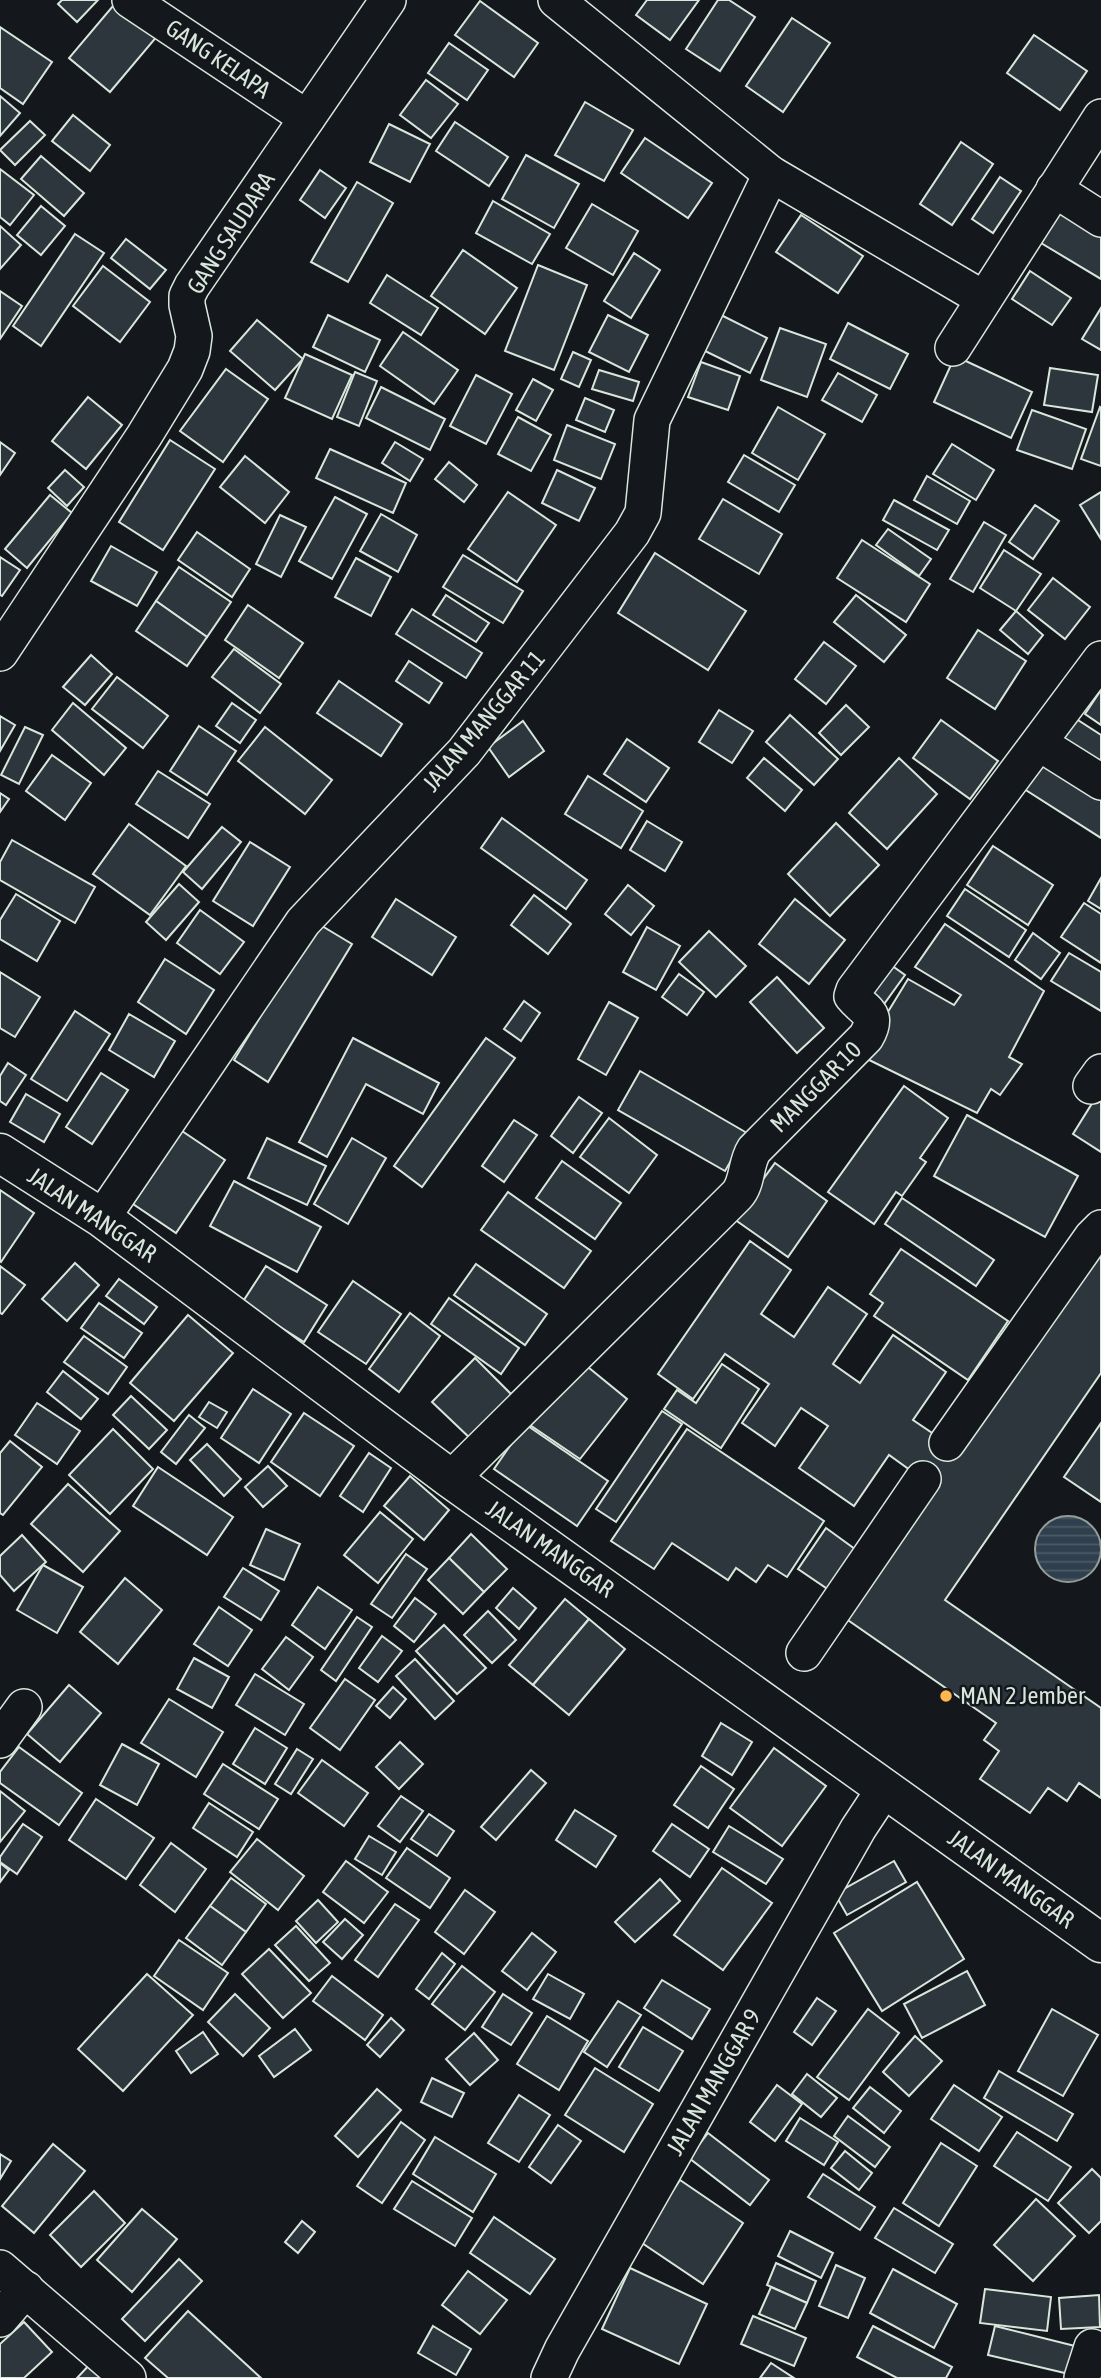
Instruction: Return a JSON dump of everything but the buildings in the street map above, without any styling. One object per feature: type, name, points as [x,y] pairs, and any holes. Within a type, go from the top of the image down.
[{"type":"main road","name":"JALAN MANGGAR","points":[[0,1153],[102,1219],[451,1479],[1101,1943]]},
{"type":"street","name":"GANG KELAPA","points":[[130,0],[307,118]]},
{"type":"street","name":"GANG SAUDARA","points":[[0,653],[144,436],[185,369],[194,336],[187,296],[387,0]]},
{"type":"street","points":[[556,0],[771,174],[984,299]]},
{"type":"street","points":[[953,348],[1101,117]]},
{"type":"street","name":"JALAN MANGGAR 11","points":[[102,1219],[303,922],[464,752],[632,533],[643,513],[652,420],[771,174]]},
{"type":"street","points":[[1054,189],[1101,219]]},
{"type":"street","name":"MANGGAR 10","points":[[451,1479],[743,1189],[750,1156],[754,1150],[866,1037],[872,1021],[867,1009],[852,996],[854,990],[1101,659]]},
{"type":"street","points":[[1038,743],[1101,782]]},
{"type":"street","points":[[947,1443],[1101,1227]]},
{"type":"street","points":[[804,1653],[923,1479]]},
{"type":"street","points":[[0,1740],[24,1707]]},
{"type":"street","name":"JALAN MANGGAR 9","points":[[549,2378],[562,2350],[858,1829],[885,1788]]},
{"type":"street","points":[[0,2319],[13,2278],[128,2378]]},
{"type":"water","points":[[1068,1516],[1091,1526],[1101,1549],[1091,1572],[1068,1582],[1045,1572],[1035,1549],[1045,1526]]},
{"type":"place","name":"MAN 2 Jember","points":[[946,1696]]}]
